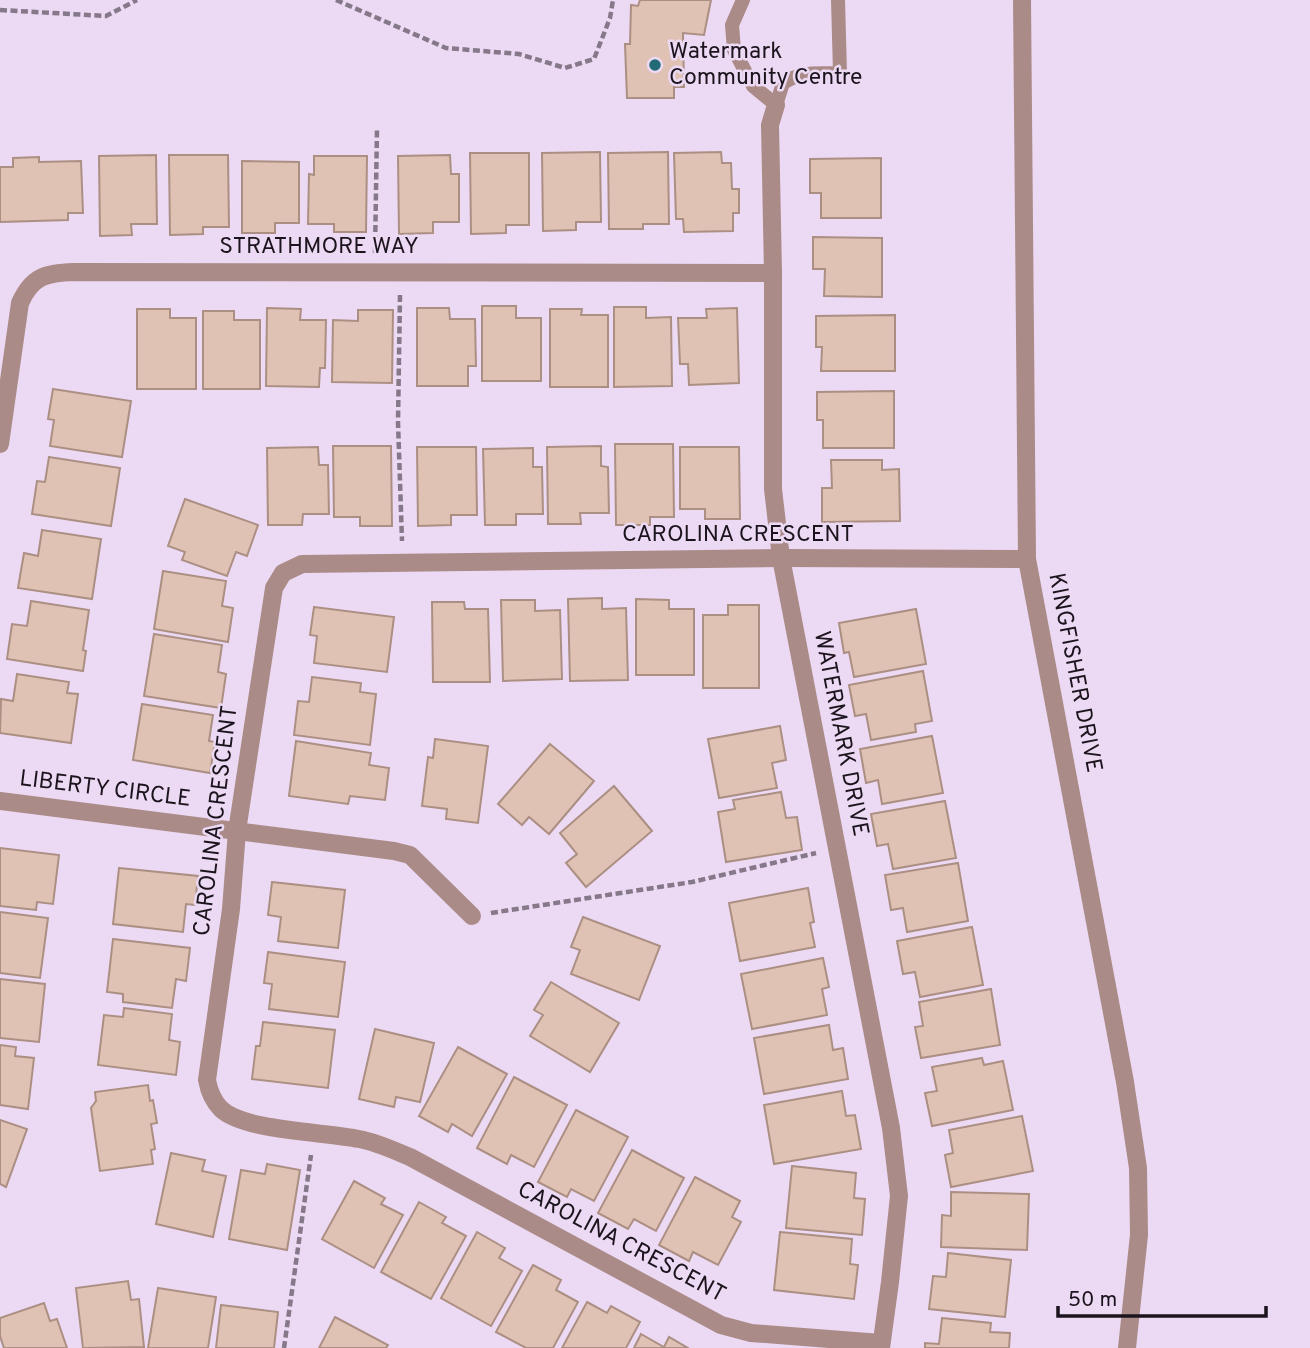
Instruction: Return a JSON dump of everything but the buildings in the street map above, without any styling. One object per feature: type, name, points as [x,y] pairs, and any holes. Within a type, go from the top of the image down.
[{"type":"street","name":"KINGFISHER DRIVE","points":[[1022,0],[1027,559],[1125,1082],[1138,1168],[1139,1235],[1126,1348]]},
{"type":"street","name":"WATERMARK DRIVE","points":[[776,104],[770,125],[773,489],[781,558],[891,1128],[899,1196],[881,1346]]},
{"type":"street","name":"STRATHMORE WAY","points":[[0,444],[20,303],[24,294],[38,279],[59,273],[773,273]]},
{"type":"street","name":"CAROLINA CRESCENT","points":[[881,1346],[751,1333],[721,1325],[410,1157],[361,1139],[260,1125],[221,1109],[209,1092],[207,1080],[231,909],[237,831],[274,589],[288,569],[302,564],[781,558],[1027,559]]},
{"type":"street","name":"LIBERTY CIRCLE","points":[[0,801],[394,851],[410,855],[471,916]]},
{"type":"lane","points":[[743,0],[732,25],[734,50],[753,86],[776,104],[783,83],[797,75],[810,72],[840,73],[838,0]]},
{"type":"path","points":[[0,10],[106,16],[137,0]]},
{"type":"path","points":[[335,0],[446,48],[519,54],[565,68],[594,59],[610,18],[613,0]]},
{"type":"path","points":[[375,271],[377,128]]},
{"type":"path","points":[[400,271],[398,422],[402,563]]},
{"type":"path","points":[[471,916],[692,882],[838,848]]},
{"type":"path","points":[[284,1348],[314,1132]]},
{"type":"place","name":"Watermark Community Centre","points":[[655,65]]}]
